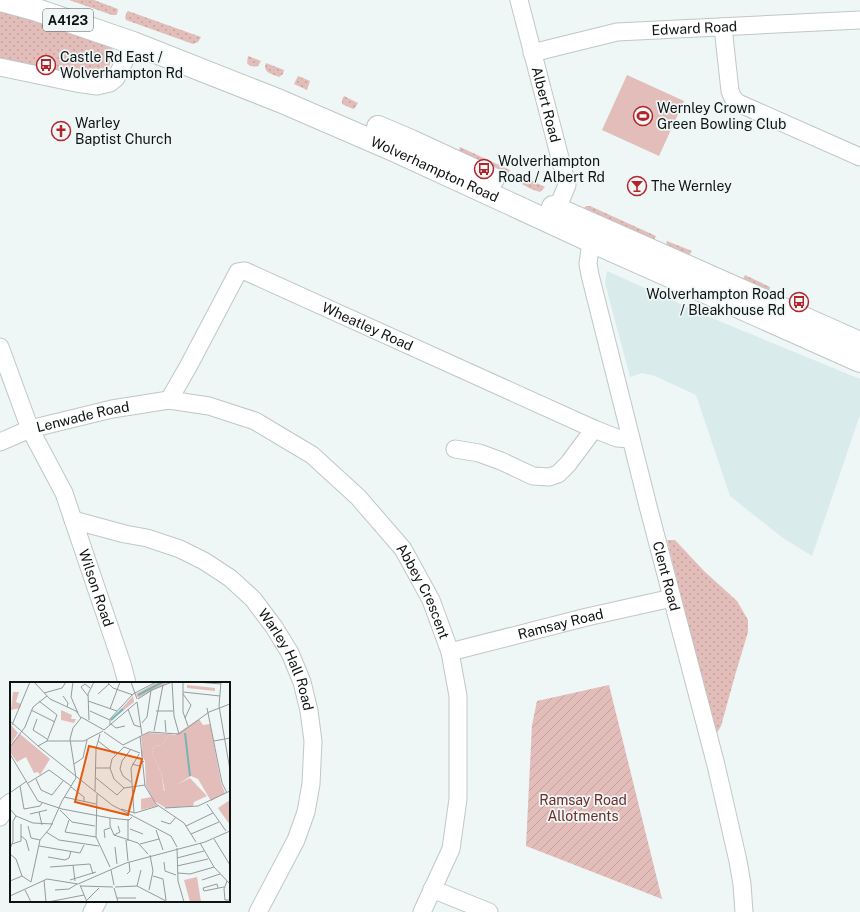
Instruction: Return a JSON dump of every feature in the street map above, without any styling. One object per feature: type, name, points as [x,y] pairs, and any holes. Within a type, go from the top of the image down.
[{"type":"highway","name":"Wolverhampton Road","points":[[1,0],[135,37],[183,48],[411,141],[557,208],[860,343]]},
{"type":"highway","name":"Wolverhampton Road","points":[[48,0],[66,5],[135,37],[398,152],[591,241],[860,361]]},
{"type":"highway","points":[[557,208],[591,241]]},
{"type":"street","name":"Albert Road","points":[[519,0],[567,185],[557,208]]},
{"type":"street","name":"Edward Road","points":[[532,53],[616,32],[860,20]]},
{"type":"street","points":[[723,27],[730,91],[733,98],[738,103],[860,157]]},
{"type":"street","points":[[0,66],[76,83],[97,86],[110,83],[116,78],[135,37]]},
{"type":"street","name":"Clent Road","points":[[591,241],[588,264],[590,275],[722,792],[738,861],[742,884],[744,912]]},
{"type":"street","name":"Wheatley Road","points":[[169,400],[238,272],[245,271],[594,429],[617,438],[631,439]]},
{"type":"street","name":"Wilson Road","points":[[0,346],[30,429],[64,493],[127,682]]},
{"type":"street","name":"Lenwade Road","points":[[0,442],[30,429],[68,419],[112,409],[169,400]]},
{"type":"street","name":"Abbey Crescent","points":[[169,400],[208,406],[255,421],[312,455],[358,497],[403,549],[431,600],[450,652],[458,696],[458,799],[451,849],[422,912]]},
{"type":"street","points":[[455,449],[479,453],[501,461],[533,476],[549,477],[558,474],[568,464],[594,429]]},
{"type":"street","name":"Warley Hall Road","points":[[73,520],[146,538],[180,549],[204,562],[230,578],[253,599],[274,627],[290,653],[302,682],[309,711],[313,741],[311,784],[306,812],[296,840],[258,912]]},
{"type":"street","name":"Ramsay Road","points":[[450,652],[587,617],[672,598]]},
{"type":"street","points":[[0,817],[10,803]]},
{"type":"street","points":[[432,889],[489,912]]},
{"type":"street","points":[[92,912],[97,902]]},
{"type":"shaded area","points":[[607,271],[702,314],[860,379],[860,415],[812,556],[783,538],[730,496],[696,395],[655,376],[642,373],[630,377],[605,283]]},
{"type":"green space","points":[[69,0],[94,0],[118,9],[117,14],[112,15]]},
{"type":"green space","points":[[0,10],[107,43],[114,51],[108,70],[99,76],[90,78],[0,59]]},
{"type":"green space","points":[[128,11],[201,37],[198,42],[193,44],[126,20],[125,17]]},
{"type":"green space","points":[[248,56],[261,61],[258,66],[255,67],[247,63]]},
{"type":"green space","points":[[266,63],[284,70],[283,74],[279,77],[268,73],[265,69]]},
{"type":"green space","name":"Wernley Crown Green Bowling Club","points":[[627,75],[684,101],[659,156],[602,130]]},
{"type":"green space","points":[[298,76],[310,81],[307,90],[294,84]]},
{"type":"green space","points":[[344,96],[358,103],[355,108],[353,109],[342,104]]},
{"type":"green space","points":[[460,147],[510,170],[508,174],[505,177],[460,156],[458,154]]},
{"type":"green space","points":[[521,175],[545,187],[540,192],[531,189],[518,182]]},
{"type":"green space","points":[[586,206],[590,206],[656,236],[653,241],[583,209]]},
{"type":"green space","points":[[667,241],[692,251],[688,257],[665,249]]},
{"type":"green space","points":[[745,275],[770,287],[769,291],[744,283],[743,279]]},
{"type":"green space","points":[[667,540],[675,540],[704,571],[737,601],[748,620],[748,632],[721,726],[715,736]]},
{"type":"green space","name":"Ramsay Road Allotments","points":[[609,685],[662,899],[526,846],[532,725],[537,701]]},
{"type":"place","name":"Castle Rd East / Wolverhampton Rd","points":[[46,65]]},
{"type":"place","name":"Wernley Crown Green Bowling Club","points":[[643,116]]},
{"type":"place","name":"Warley Baptist Church","points":[[61,131]]},
{"type":"place","name":"Wolverhampton Road / Albert Rd","points":[[484,169]]},
{"type":"place","name":"The Wernley","points":[[637,186]]},
{"type":"place","name":"Wolverhampton Road / Bleakhouse Rd","points":[[799,302]]}]
